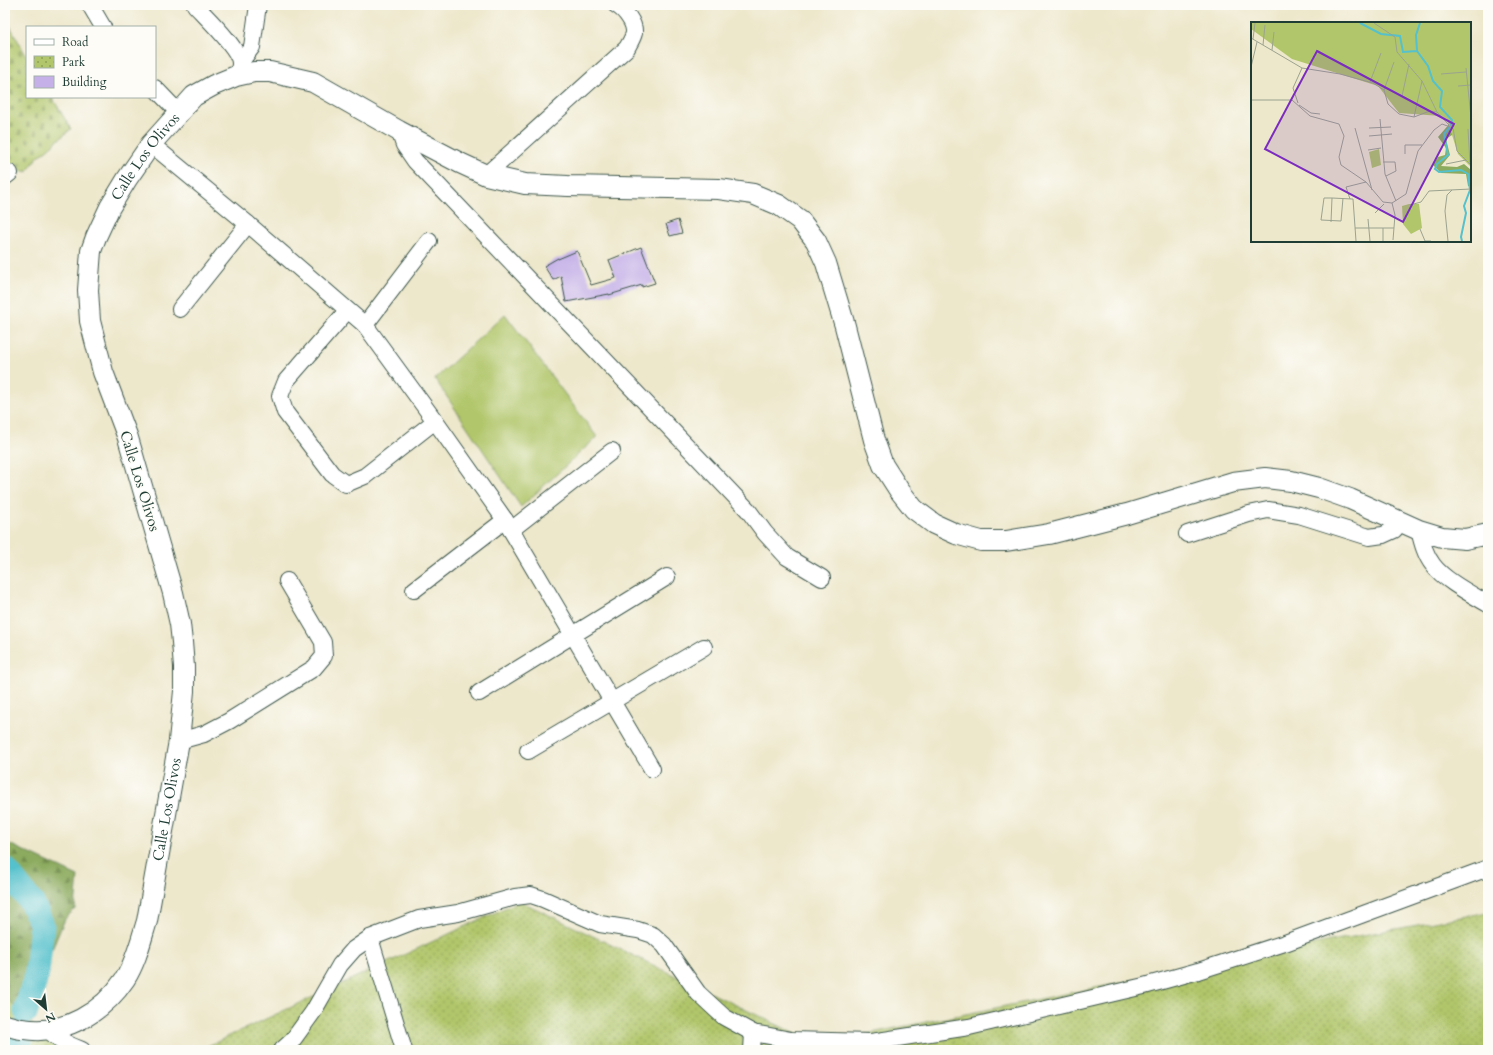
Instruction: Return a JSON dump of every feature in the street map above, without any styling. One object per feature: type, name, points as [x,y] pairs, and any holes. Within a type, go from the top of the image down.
[{"type":"street","points":[[90,5],[102,26]]},
{"type":"street","points":[[195,5],[230,43],[237,53],[238,70]]},
{"type":"street","points":[[238,70],[252,47],[258,5]]},
{"type":"street","points":[[486,175],[627,48],[634,33],[631,19],[621,7],[616,5]]},
{"type":"street","name":"Calle Los Olivos","points":[[5,1025],[24,1030],[47,1029],[70,1025],[89,1015],[107,1001],[125,978],[138,949],[146,921],[179,741],[184,691],[180,624],[173,593],[128,438],[103,372],[90,321],[88,290],[91,251],[110,207],[151,144],[178,112],[194,96],[238,70],[270,72],[313,82],[460,163],[486,175],[525,184],[719,189],[753,194],[779,205],[800,220],[816,241],[826,263],[845,326],[874,440],[884,465],[899,490],[914,509],[934,524],[956,534],[981,541],[1006,541],[1049,534],[1127,514],[1233,482],[1265,478],[1291,481],[1320,488],[1350,499],[1420,530],[1442,537],[1465,539],[1488,534]]},
{"type":"street","points":[[156,89],[178,112]]},
{"type":"street","points":[[399,130],[404,145],[415,161],[748,510],[765,533],[787,557],[822,578]]},
{"type":"street","points":[[151,144],[248,224],[365,325],[508,525],[652,769]]},
{"type":"street","points":[[180,309],[248,224]]},
{"type":"street","points":[[365,325],[429,241]]},
{"type":"street","points":[[348,311],[286,381],[280,396],[285,412],[332,474],[346,484],[365,476],[435,421]]},
{"type":"street","points":[[414,590],[612,451]]},
{"type":"street","points":[[1187,534],[1249,514],[1268,510],[1299,515],[1369,537],[1383,535],[1394,530],[1401,522]]},
{"type":"street","points":[[1420,530],[1424,548],[1433,565],[1451,581],[1488,604]]},
{"type":"street","points":[[479,693],[572,634],[667,577]]},
{"type":"street","points":[[179,741],[204,734],[229,721],[314,668],[324,656],[323,642],[287,581]]},
{"type":"street","points":[[528,751],[704,647]]},
{"type":"street","points":[[282,1050],[292,1041],[313,1012],[340,965],[354,949],[370,938],[394,927],[419,919],[458,913],[515,897],[531,895],[600,924],[638,930],[653,935],[664,945],[698,993],[724,1017],[753,1033],[791,1040],[906,1043],[1144,986],[1198,971],[1285,943],[1488,868]]},
{"type":"street","points":[[370,938],[404,1050]]},
{"type":"street","points":[[47,1029],[56,1038],[82,1050]]},
{"type":"street","points":[[752,1050],[753,1033]]},
{"type":"green space","points":[[5,17],[26,55],[26,98],[53,98],[71,129],[37,158],[27,172],[9,167],[5,170]]},
{"type":"green space","points":[[505,314],[597,437],[521,507],[435,379]]},
{"type":"green space","points":[[5,842],[78,876],[75,909],[65,919],[50,954],[27,1037],[5,1050],[5,905],[7,893],[5,890]]},
{"type":"green space","points":[[520,901],[817,1044],[1298,947],[1488,912],[1488,1050],[199,1050]]},
{"type":"green space","points":[[5,996],[38,1030],[63,1050],[5,1050]]},
{"type":"building","points":[[678,220],[682,233],[670,236],[666,224]]},
{"type":"building","points":[[641,247],[655,283],[642,287],[642,285],[609,295],[566,302],[561,276],[553,280],[544,266],[558,258],[577,251],[591,285],[616,278],[609,260]]},
{"type":"waterway","points":[[5,869],[32,903],[42,925],[37,973],[26,1011]]},
{"type":"waterway","points":[[20,1032],[20,1050]]}]
